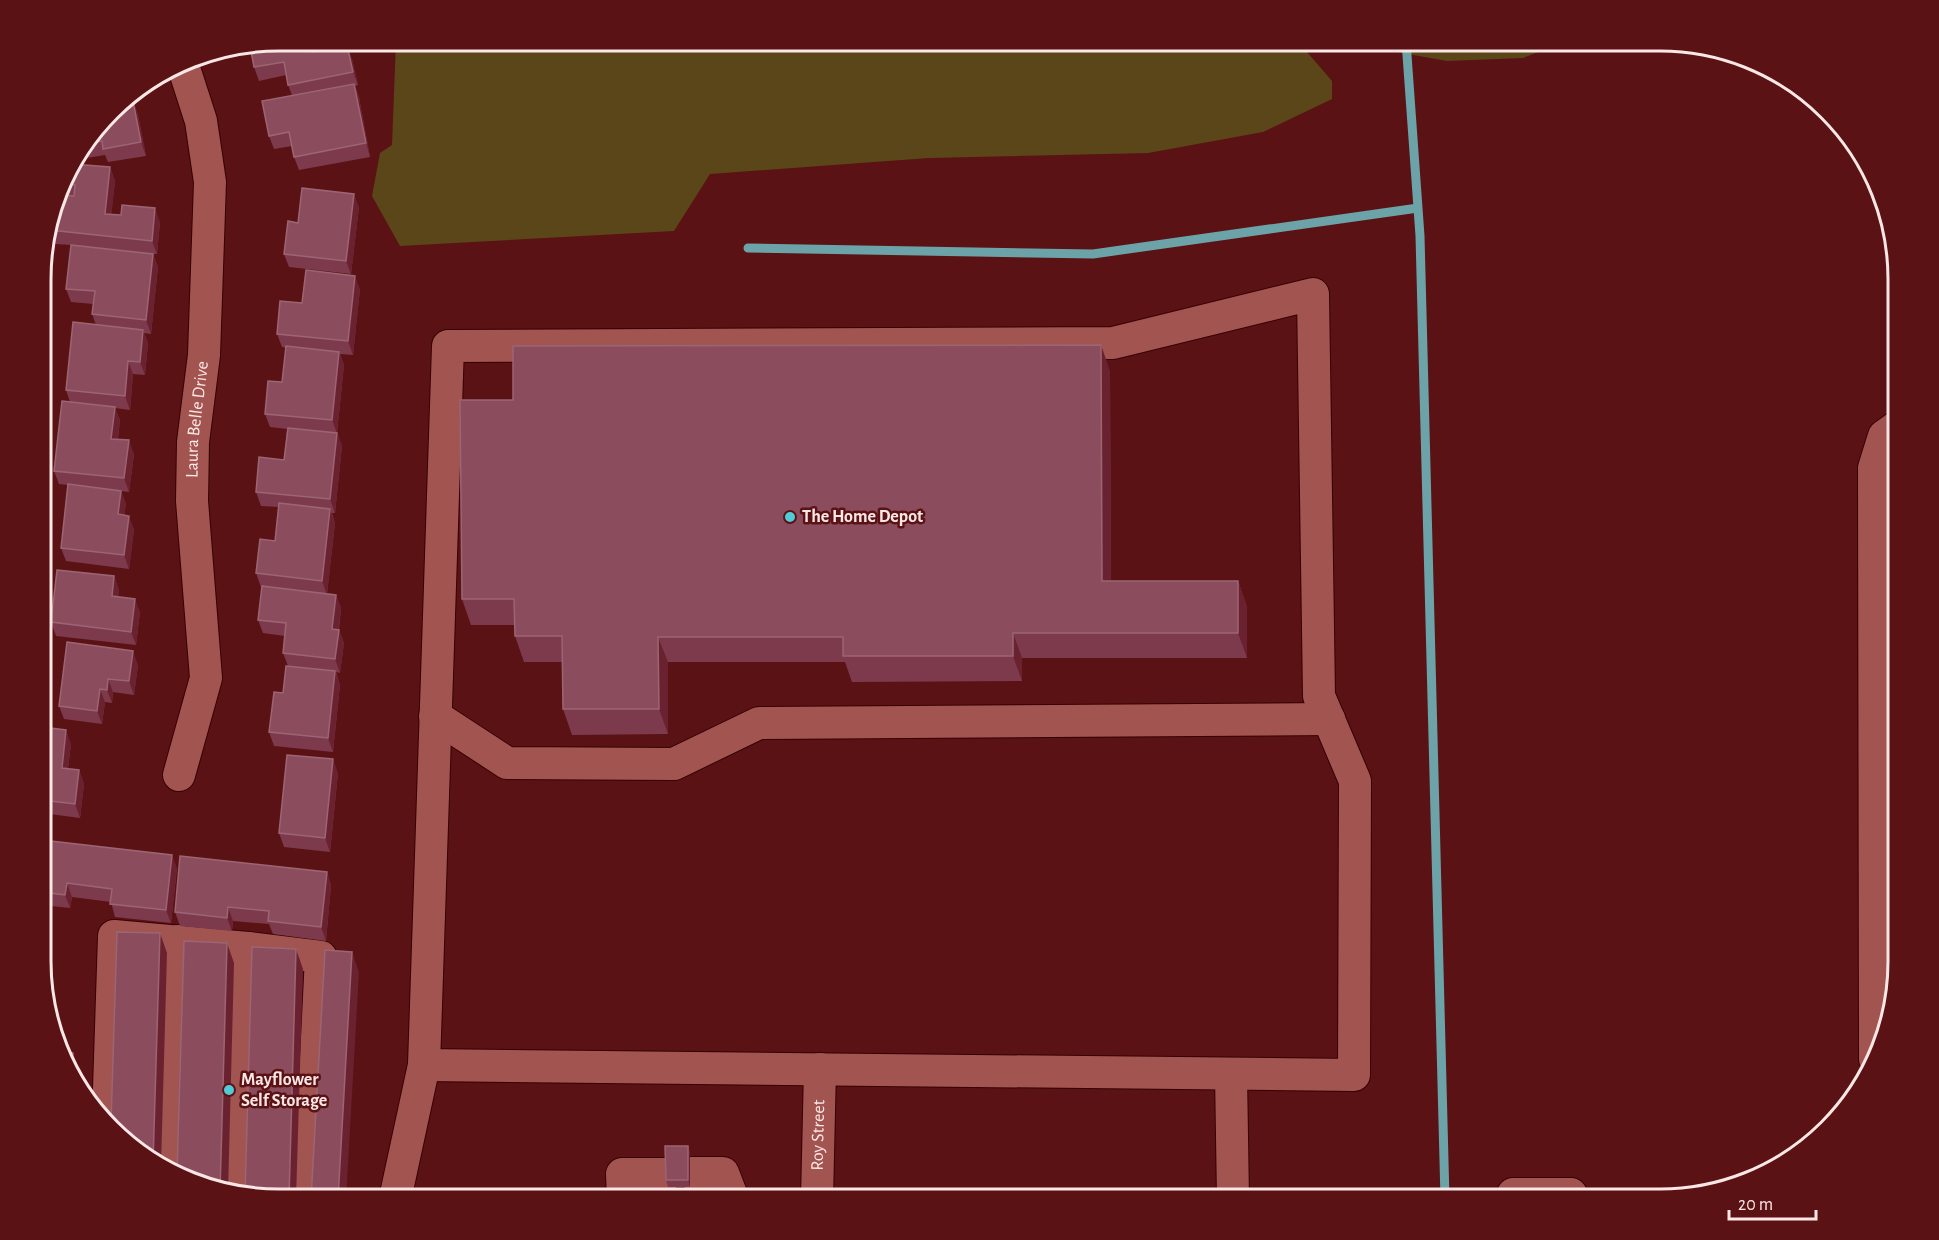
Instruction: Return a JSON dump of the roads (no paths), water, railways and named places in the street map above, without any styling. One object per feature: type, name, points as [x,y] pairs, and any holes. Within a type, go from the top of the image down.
[{"type":"street","name":"Laura Belle Drive","points":[[179,776],[206,678],[192,501],[194,442],[204,355],[210,182],[201,121],[185,71]]},
{"type":"street","points":[[397,1189],[424,1065],[447,346],[1113,343],[1313,294],[1319,696],[1355,782],[1354,1075],[424,1065]]},
{"type":"street","points":[[1875,1038],[1874,468],[1884,436],[1888,433]]},
{"type":"street","points":[[435,716],[507,764],[674,764],[759,723],[1329,718]]},
{"type":"street","points":[[108,1112],[114,936],[321,957],[310,1189]]},
{"type":"street","points":[[171,1162],[178,941]]},
{"type":"street","points":[[239,1186],[248,948]]},
{"type":"street","name":"Roy Street","points":[[817,1189],[820,1069]]},
{"type":"street","points":[[1231,1074],[1233,1189]]},
{"type":"street","points":[[623,1189],[622,1174],[679,1173],[723,1173],[729,1189]]},
{"type":"waterway","points":[[1407,51],[1420,236],[1445,1189]]},
{"type":"waterway","points":[[748,248],[1093,254],[1418,208]]},
{"type":"place","name":"The Home Depot","points":[[790,517]]},
{"type":"place","name":"Mayflower Self Storage","points":[[229,1090]]}]
